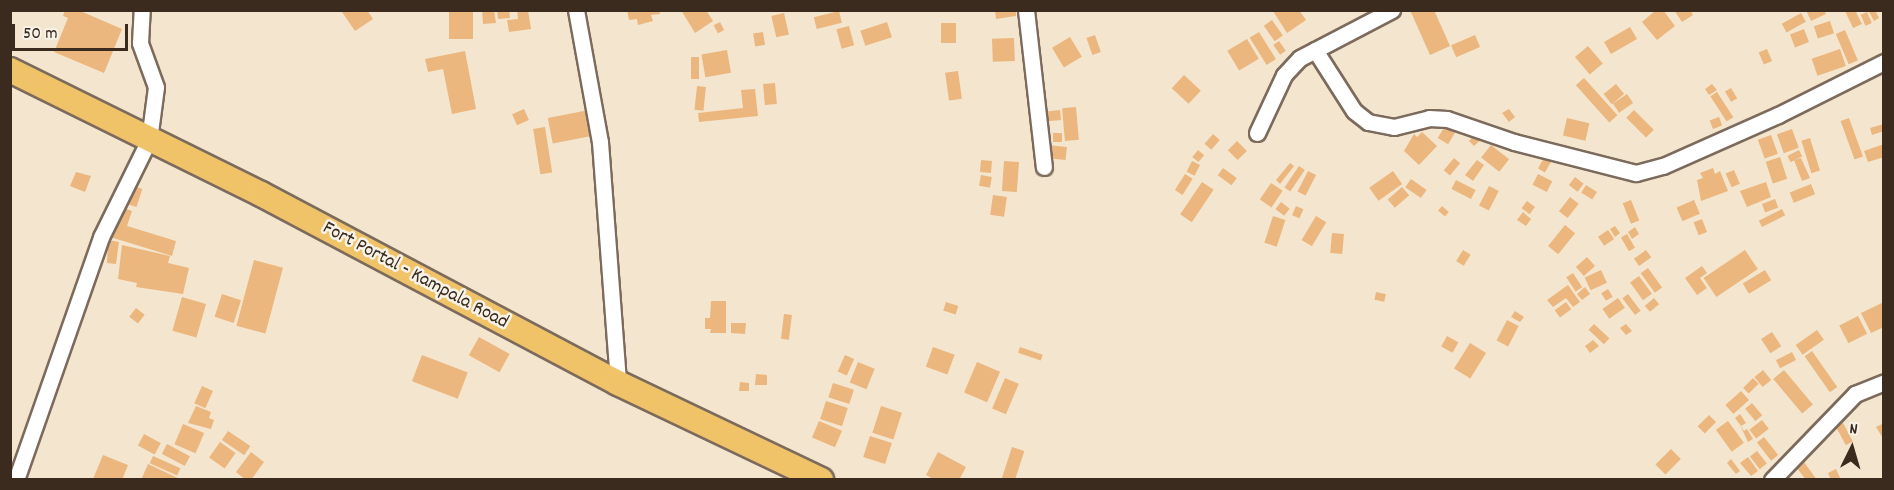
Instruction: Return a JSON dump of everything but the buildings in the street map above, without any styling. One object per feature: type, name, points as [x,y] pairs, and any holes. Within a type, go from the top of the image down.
[{"type":"main road","name":"Fort Portal - Kampala Road","points":[[10,70],[261,194],[618,383],[821,480]]},
{"type":"street","points":[[16,480],[101,237],[149,140],[156,87],[140,43],[142,10]]},
{"type":"street","points":[[576,10],[600,142],[618,383]]},
{"type":"street","points":[[1026,10],[1044,166]]},
{"type":"street","points":[[1257,134],[1284,75],[1315,50],[1392,10]]},
{"type":"street","points":[[1315,50],[1354,111],[1368,122],[1394,127],[1429,118],[1447,119],[1514,142],[1636,173],[1663,166],[1778,114],[1884,62]]},
{"type":"street","points":[[1772,480],[1855,394],[1884,382]]}]
